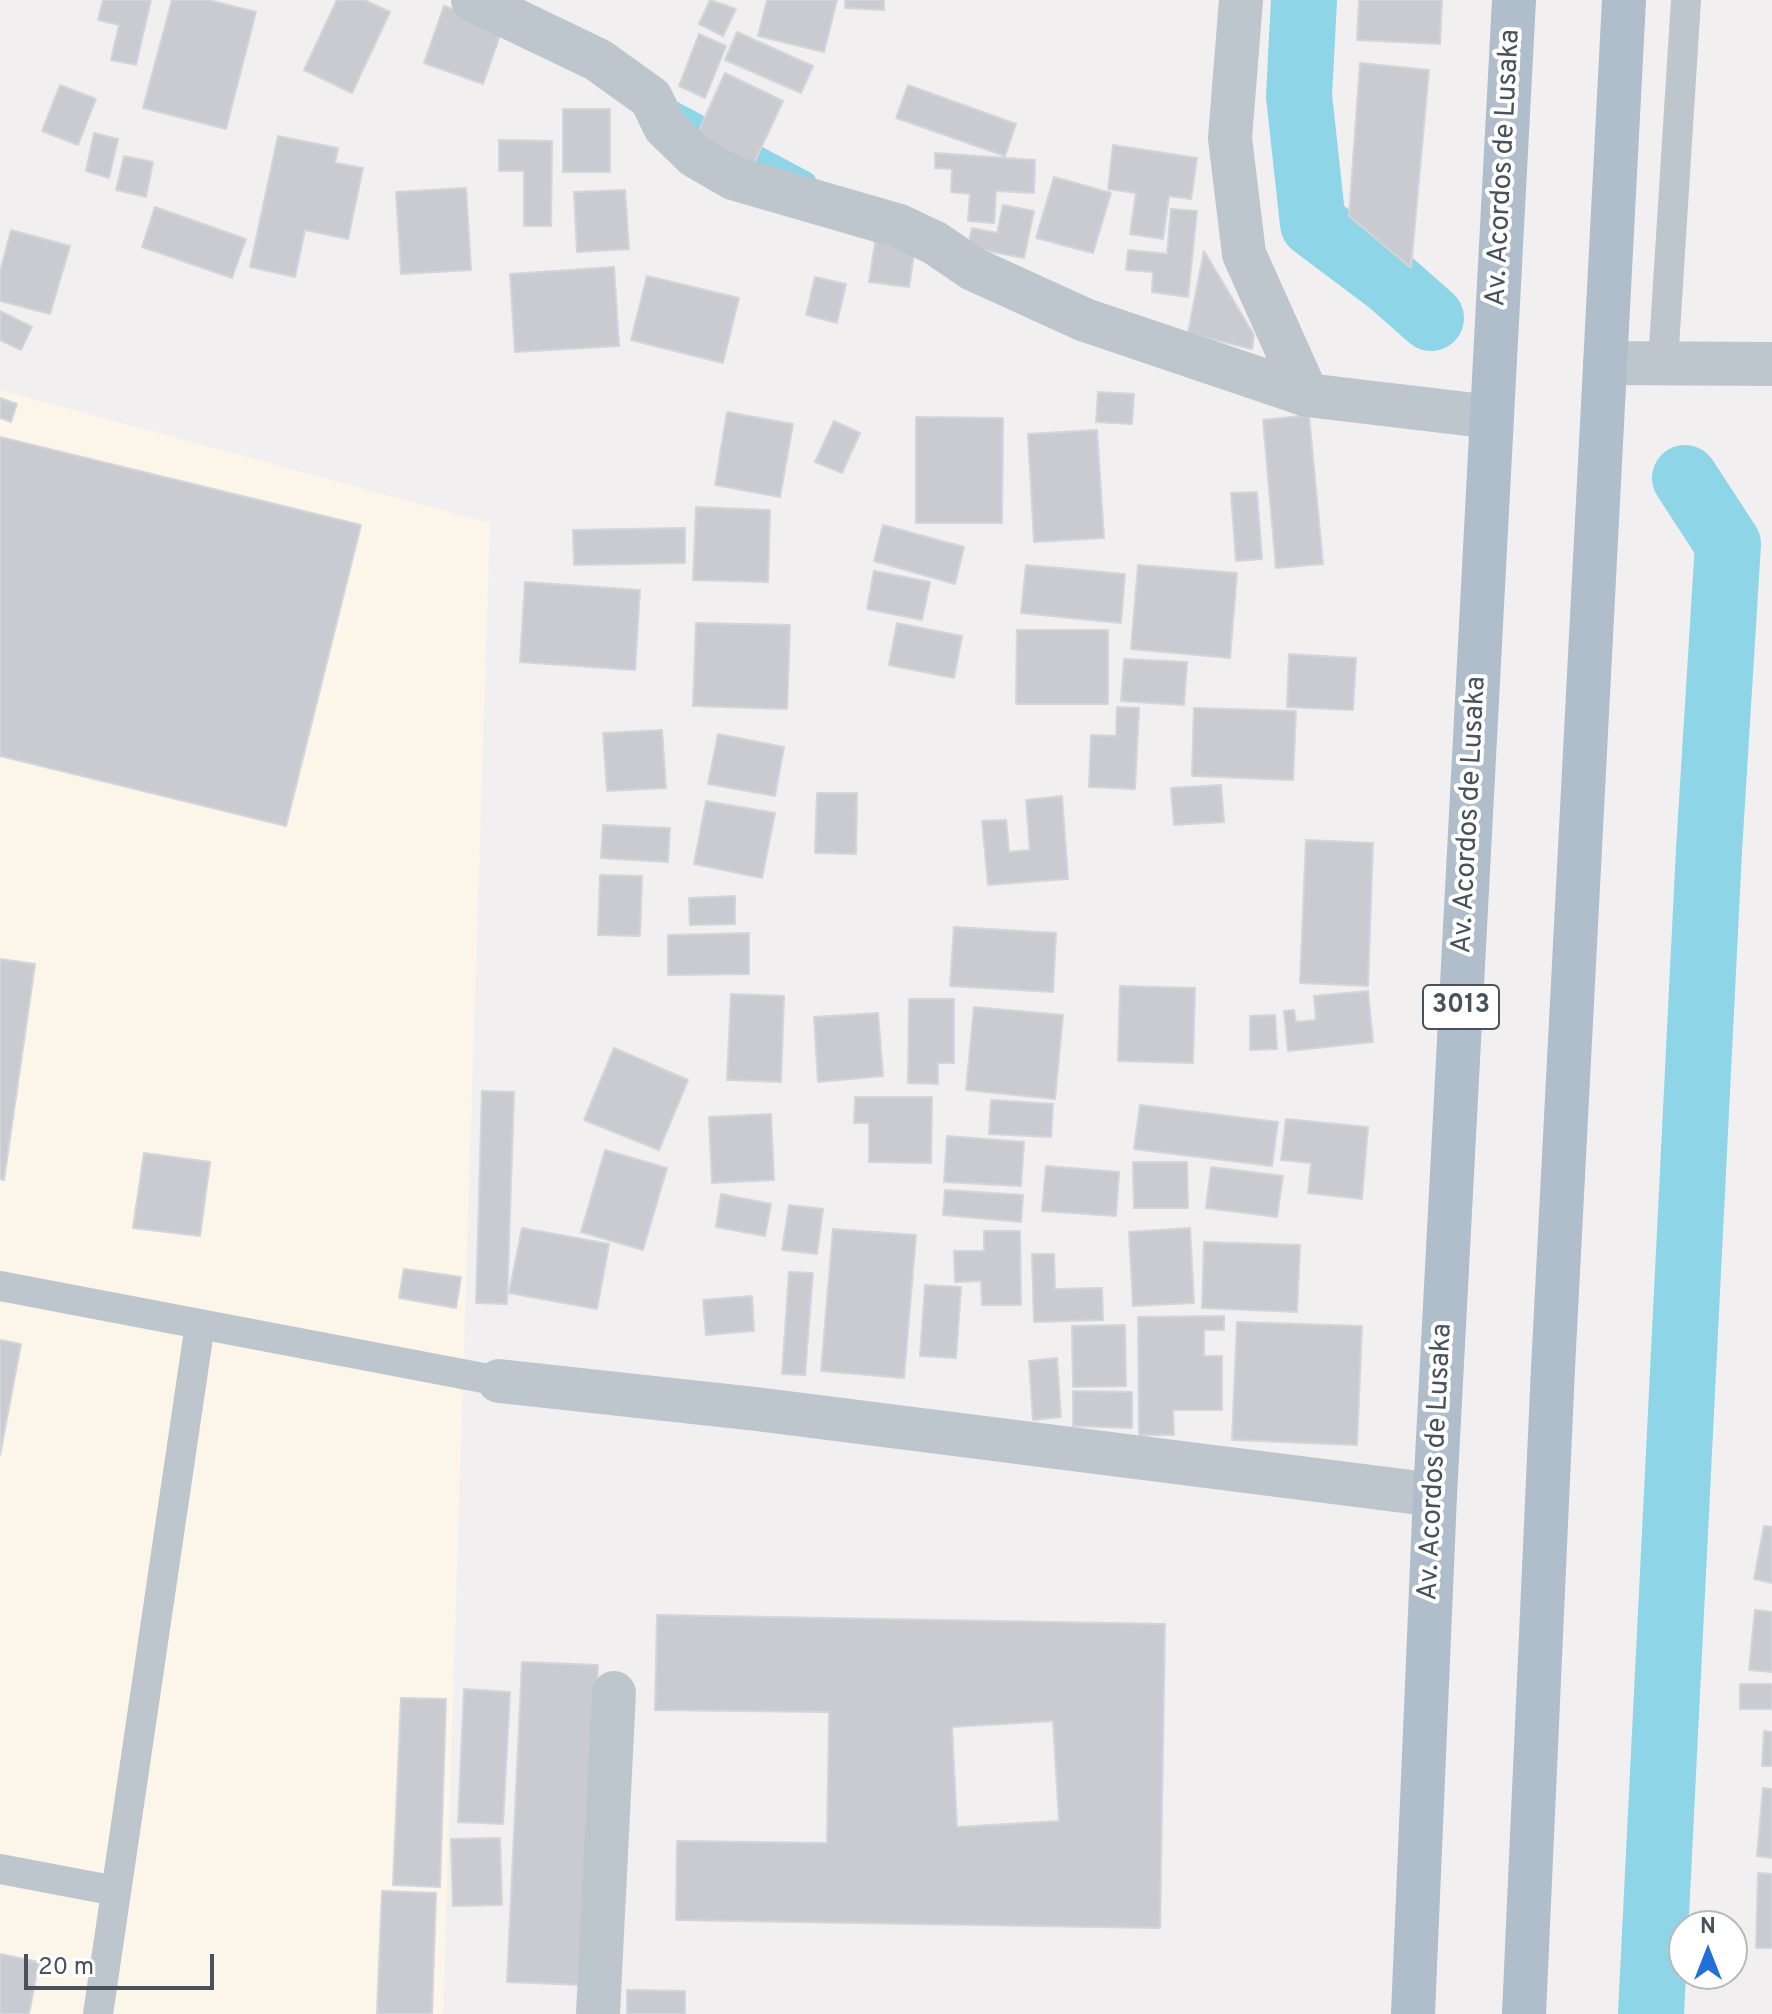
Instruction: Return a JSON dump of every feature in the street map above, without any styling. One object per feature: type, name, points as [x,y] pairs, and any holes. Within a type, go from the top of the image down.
[{"type":"main road","name":"Av. Acordos de Lusaka","points":[[1413,2014],[1435,1495],[1514,0]]},
{"type":"main road","points":[[1524,2014],[1553,1368],[1624,0]]},
{"type":"street","points":[[473,0],[598,60],[651,98],[665,127],[695,156],[733,178],[899,226],[935,243],[973,269],[1085,320],[1307,395],[1492,417]]},
{"type":"street","points":[[1241,0],[1230,138],[1244,254],[1307,395]]},
{"type":"street","points":[[1605,363],[1772,364]]},
{"type":"street","points":[[499,1381],[756,1409],[1435,1495]]},
{"type":"street","points":[[598,2014],[614,1693]]},
{"type":"lane","points":[[1663,363],[1686,0]]},
{"type":"lane","points":[[0,1286],[499,1381]]},
{"type":"lane","points":[[98,2014],[200,1324]]},
{"type":"lane","points":[[0,1869],[116,1891]]},
{"type":"shaded area","points":[[0,390],[490,523],[443,2014],[0,2014]]},
{"type":"building","points":[[103,0],[151,0],[136,65],[111,60],[119,25],[98,20]]},
{"type":"building","points":[[172,0],[208,0],[256,12],[226,129],[143,108]]},
{"type":"building","points":[[337,0],[365,0],[390,12],[352,93],[304,70]]},
{"type":"building","points":[[710,0],[736,9],[723,36],[699,24]]},
{"type":"building","points":[[767,0],[837,0],[824,52],[758,36]]},
{"type":"building","points":[[845,0],[884,0],[884,10],[845,8]]},
{"type":"building","points":[[1359,0],[1442,0],[1440,44],[1357,40]]},
{"type":"building","points":[[444,6],[503,27],[483,84],[424,63]]},
{"type":"building","points":[[737,32],[813,66],[801,93],[725,60]]},
{"type":"building","points":[[699,34],[726,46],[705,98],[679,86]]},
{"type":"building","points":[[1360,63],[1429,70],[1411,268],[1349,216]]},
{"type":"building","points":[[725,73],[783,101],[750,172],[692,146]]},
{"type":"building","points":[[60,85],[96,99],[78,145],[42,131]]},
{"type":"building","points":[[908,85],[1016,124],[1005,156],[896,118]]},
{"type":"building","points":[[563,109],[610,109],[610,172],[563,172]]},
{"type":"building","points":[[94,133],[118,139],[109,178],[86,171]]},
{"type":"building","points":[[278,136],[338,148],[335,163],[363,168],[348,239],[305,230],[295,277],[250,267]]},
{"type":"building","points":[[499,140],[552,141],[551,226],[524,226],[524,171],[499,171]]},
{"type":"building","points":[[1113,145],[1197,158],[1191,199],[1169,196],[1163,239],[1130,234],[1136,193],[1108,189]]},
{"type":"building","points":[[935,153],[1035,160],[1034,193],[996,191],[994,223],[968,221],[970,194],[951,192],[952,169],[935,168]]},
{"type":"building","points":[[124,156],[153,162],[146,197],[116,190]]},
{"type":"building","points":[[1054,177],[1111,193],[1093,253],[1036,238]]},
{"type":"building","points":[[466,188],[471,270],[401,274],[396,192]]},
{"type":"building","points":[[625,190],[629,249],[577,252],[574,192]]},
{"type":"building","points":[[1003,205],[1034,211],[1024,258],[968,247],[972,228],[997,233]]},
{"type":"building","points":[[155,207],[246,239],[232,278],[142,247]]},
{"type":"building","points":[[1171,209],[1197,211],[1188,297],[1152,292],[1153,272],[1126,270],[1128,250],[1167,254]]},
{"type":"building","points":[[11,230],[70,246],[50,314],[0,301],[0,272]]},
{"type":"building","points":[[876,237],[916,242],[909,287],[869,282]]},
{"type":"building","points":[[1204,251],[1254,335],[1252,349],[1188,333]]},
{"type":"building","points":[[614,267],[619,346],[515,352],[510,274]]},
{"type":"building","points":[[647,276],[739,298],[723,363],[631,340]]},
{"type":"building","points":[[815,277],[846,284],[837,323],[806,315]]},
{"type":"building","points":[[0,311],[32,327],[21,350],[0,340]]},
{"type":"building","points":[[1098,392],[1134,394],[1132,424],[1096,422]]},
{"type":"building","points":[[0,398],[17,404],[11,422],[0,418]]},
{"type":"building","points":[[727,412],[793,424],[780,497],[715,485]]},
{"type":"building","points":[[1309,415],[1323,564],[1276,568],[1263,420]]},
{"type":"building","points":[[916,417],[1003,418],[1002,523],[916,523]]},
{"type":"building","points":[[834,421],[860,433],[842,473],[815,462]]},
{"type":"building","points":[[1097,430],[1104,538],[1034,542],[1028,434]]},
{"type":"building","points":[[0,437],[361,525],[286,826],[0,756]]},
{"type":"building","points":[[1257,492],[1262,559],[1236,561],[1231,493]]},
{"type":"building","points":[[696,507],[770,510],[768,582],[693,580]]},
{"type":"building","points":[[883,525],[964,547],[955,584],[874,561]]},
{"type":"building","points":[[685,528],[685,563],[574,565],[573,530]]},
{"type":"building","points":[[1026,565],[1125,574],[1121,623],[1021,613]]},
{"type":"building","points":[[1138,565],[1237,573],[1230,658],[1131,649]]},
{"type":"building","points":[[874,571],[930,582],[922,620],[867,609]]},
{"type":"building","points":[[525,582],[640,590],[635,670],[520,662]]},
{"type":"building","points":[[696,623],[790,625],[787,709],[693,706]]},
{"type":"building","points":[[897,623],[962,636],[954,678],[889,665]]},
{"type":"building","points":[[1017,630],[1108,630],[1108,704],[1016,704]]},
{"type":"building","points":[[1289,654],[1356,658],[1353,710],[1287,707]]},
{"type":"building","points":[[1124,659],[1187,662],[1184,705],[1121,701]]},
{"type":"building","points":[[1117,707],[1139,708],[1135,789],[1089,787],[1091,735],[1116,736]]},
{"type":"building","points":[[1194,708],[1296,711],[1293,780],[1192,776]]},
{"type":"building","points":[[662,730],[666,788],[607,791],[603,733]]},
{"type":"building","points":[[718,734],[784,747],[775,796],[708,784]]},
{"type":"building","points":[[1221,785],[1224,822],[1174,825],[1171,788]]},
{"type":"building","points":[[817,793],[857,793],[856,854],[815,853]]},
{"type":"building","points":[[1062,796],[1068,879],[988,885],[982,821],[1006,820],[1009,852],[1030,850],[1026,800]]},
{"type":"building","points":[[706,801],[775,813],[762,878],[694,864]]},
{"type":"building","points":[[603,825],[670,828],[668,862],[601,858]]},
{"type":"building","points":[[1306,840],[1373,843],[1368,986],[1300,983]]},
{"type":"building","points":[[600,875],[642,876],[640,936],[598,935]]},
{"type":"building","points":[[735,896],[735,924],[690,925],[689,898]]},
{"type":"building","points":[[954,927],[1056,933],[1053,992],[950,986]]},
{"type":"building","points":[[749,933],[749,974],[668,975],[668,935]]},
{"type":"building","points":[[0,959],[35,964],[4,1180],[0,1179]]},
{"type":"building","points":[[1120,986],[1195,988],[1193,1063],[1118,1061]]},
{"type":"building","points":[[1368,991],[1373,1042],[1288,1051],[1284,1011],[1294,1010],[1296,1022],[1316,1020],[1314,996]]},
{"type":"building","points":[[731,994],[784,996],[781,1082],[727,1080]]},
{"type":"building","points":[[909,999],[954,999],[954,1063],[938,1063],[938,1084],[908,1083]]},
{"type":"building","points":[[974,1007],[1063,1015],[1055,1099],[966,1090]]},
{"type":"building","points":[[878,1013],[883,1076],[818,1082],[814,1017]]},
{"type":"building","points":[[1275,1015],[1277,1049],[1250,1050],[1250,1016]]},
{"type":"building","points":[[614,1048],[688,1080],[659,1150],[584,1120]]},
{"type":"building","points":[[482,1091],[514,1092],[507,1304],[476,1303]]},
{"type":"building","points":[[855,1097],[932,1097],[931,1163],[869,1162],[869,1123],[854,1123]]},
{"type":"building","points":[[991,1100],[1053,1104],[1051,1137],[989,1134]]},
{"type":"building","points":[[1140,1105],[1278,1122],[1272,1166],[1134,1149]]},
{"type":"building","points":[[771,1114],[774,1180],[712,1183],[709,1117]]},
{"type":"building","points":[[1286,1119],[1368,1127],[1362,1199],[1308,1193],[1311,1163],[1281,1160]]},
{"type":"building","points":[[947,1136],[1024,1142],[1021,1186],[944,1182]]},
{"type":"building","points":[[605,1150],[667,1168],[643,1250],[581,1232]]},
{"type":"building","points":[[144,1153],[210,1162],[200,1236],[133,1228]]},
{"type":"building","points":[[1133,1162],[1187,1162],[1188,1208],[1134,1208]]},
{"type":"building","points":[[1046,1166],[1119,1172],[1116,1216],[1042,1211]]},
{"type":"building","points":[[1211,1167],[1283,1176],[1277,1217],[1206,1208]]},
{"type":"building","points":[[945,1190],[1023,1195],[1021,1222],[943,1215]]},
{"type":"building","points":[[721,1194],[771,1204],[765,1236],[716,1227]]},
{"type":"building","points":[[789,1205],[823,1209],[817,1254],[782,1250]]},
{"type":"building","points":[[522,1228],[609,1244],[597,1309],[509,1293]]},
{"type":"building","points":[[1190,1228],[1194,1303],[1133,1306],[1129,1232]]},
{"type":"building","points":[[833,1229],[916,1235],[904,1378],[821,1371]]},
{"type":"building","points":[[984,1231],[1020,1231],[1021,1305],[982,1305],[981,1281],[955,1282],[954,1251],[984,1251]]},
{"type":"building","points":[[1204,1242],[1300,1245],[1297,1312],[1202,1308]]},
{"type":"building","points":[[1032,1254],[1054,1254],[1055,1289],[1102,1288],[1103,1320],[1034,1322]]},
{"type":"building","points":[[404,1269],[461,1277],[456,1308],[399,1298]]},
{"type":"building","points":[[789,1272],[813,1273],[805,1375],[782,1374]]},
{"type":"building","points":[[925,1285],[961,1287],[956,1358],[920,1356]]},
{"type":"building","points":[[752,1296],[754,1331],[706,1335],[703,1300]]},
{"type":"building","points":[[1224,1316],[1224,1330],[1204,1330],[1204,1356],[1222,1356],[1222,1410],[1173,1410],[1174,1435],[1139,1435],[1138,1317]]},
{"type":"building","points":[[1237,1322],[1362,1326],[1357,1445],[1232,1440]]},
{"type":"building","points":[[1125,1325],[1126,1386],[1073,1387],[1072,1326]]},
{"type":"building","points":[[0,1340],[21,1344],[0,1455]]},
{"type":"building","points":[[1057,1358],[1061,1417],[1033,1420],[1029,1361]]},
{"type":"building","points":[[1073,1391],[1132,1392],[1132,1428],[1073,1426]]},
{"type":"building","points":[[1764,1526],[1772,1527],[1772,1583],[1754,1579]]},
{"type":"building","points":[[1755,1610],[1772,1612],[1772,1672],[1749,1670]]},
{"type":"building","points":[[657,1615],[1165,1624],[1160,1928],[676,1920],[677,1841],[827,1843],[829,1712],[655,1710]],"holes":[[[1053,1721],[1059,1821],[957,1827],[952,1727]]]},
{"type":"building","points":[[522,1662],[598,1665],[584,1985],[507,1982]]},
{"type":"building","points":[[1740,1684],[1772,1684],[1772,1709],[1740,1709]]},
{"type":"building","points":[[464,1689],[510,1692],[503,1824],[458,1822]]},
{"type":"building","points":[[401,1698],[446,1699],[440,1887],[393,1885]]},
{"type":"building","points":[[1764,1731],[1772,1732],[1772,1766],[1762,1766]]},
{"type":"building","points":[[1763,1788],[1772,1789],[1772,1858],[1757,1856]]},
{"type":"building","points":[[500,1838],[502,1905],[453,1906],[451,1839]]},
{"type":"building","points":[[1758,1873],[1772,1874],[1772,1948],[1756,1948]]},
{"type":"building","points":[[382,1891],[436,1893],[432,2014],[377,2014]]},
{"type":"building","points":[[0,1954],[39,1962],[29,2014],[0,2014]]},
{"type":"building","points":[[627,1990],[685,1991],[685,2014],[627,2014]]},
{"type":"waterway","points":[[1304,0],[1299,96],[1313,224],[1431,318]]},
{"type":"waterway","points":[[1304,0],[1299,96],[1313,224],[1389,281],[1431,318]]},
{"type":"waterway","points":[[664,105],[807,181]]},
{"type":"waterway","points":[[1651,2014],[1709,850],[1728,544],[1685,478]]}]
